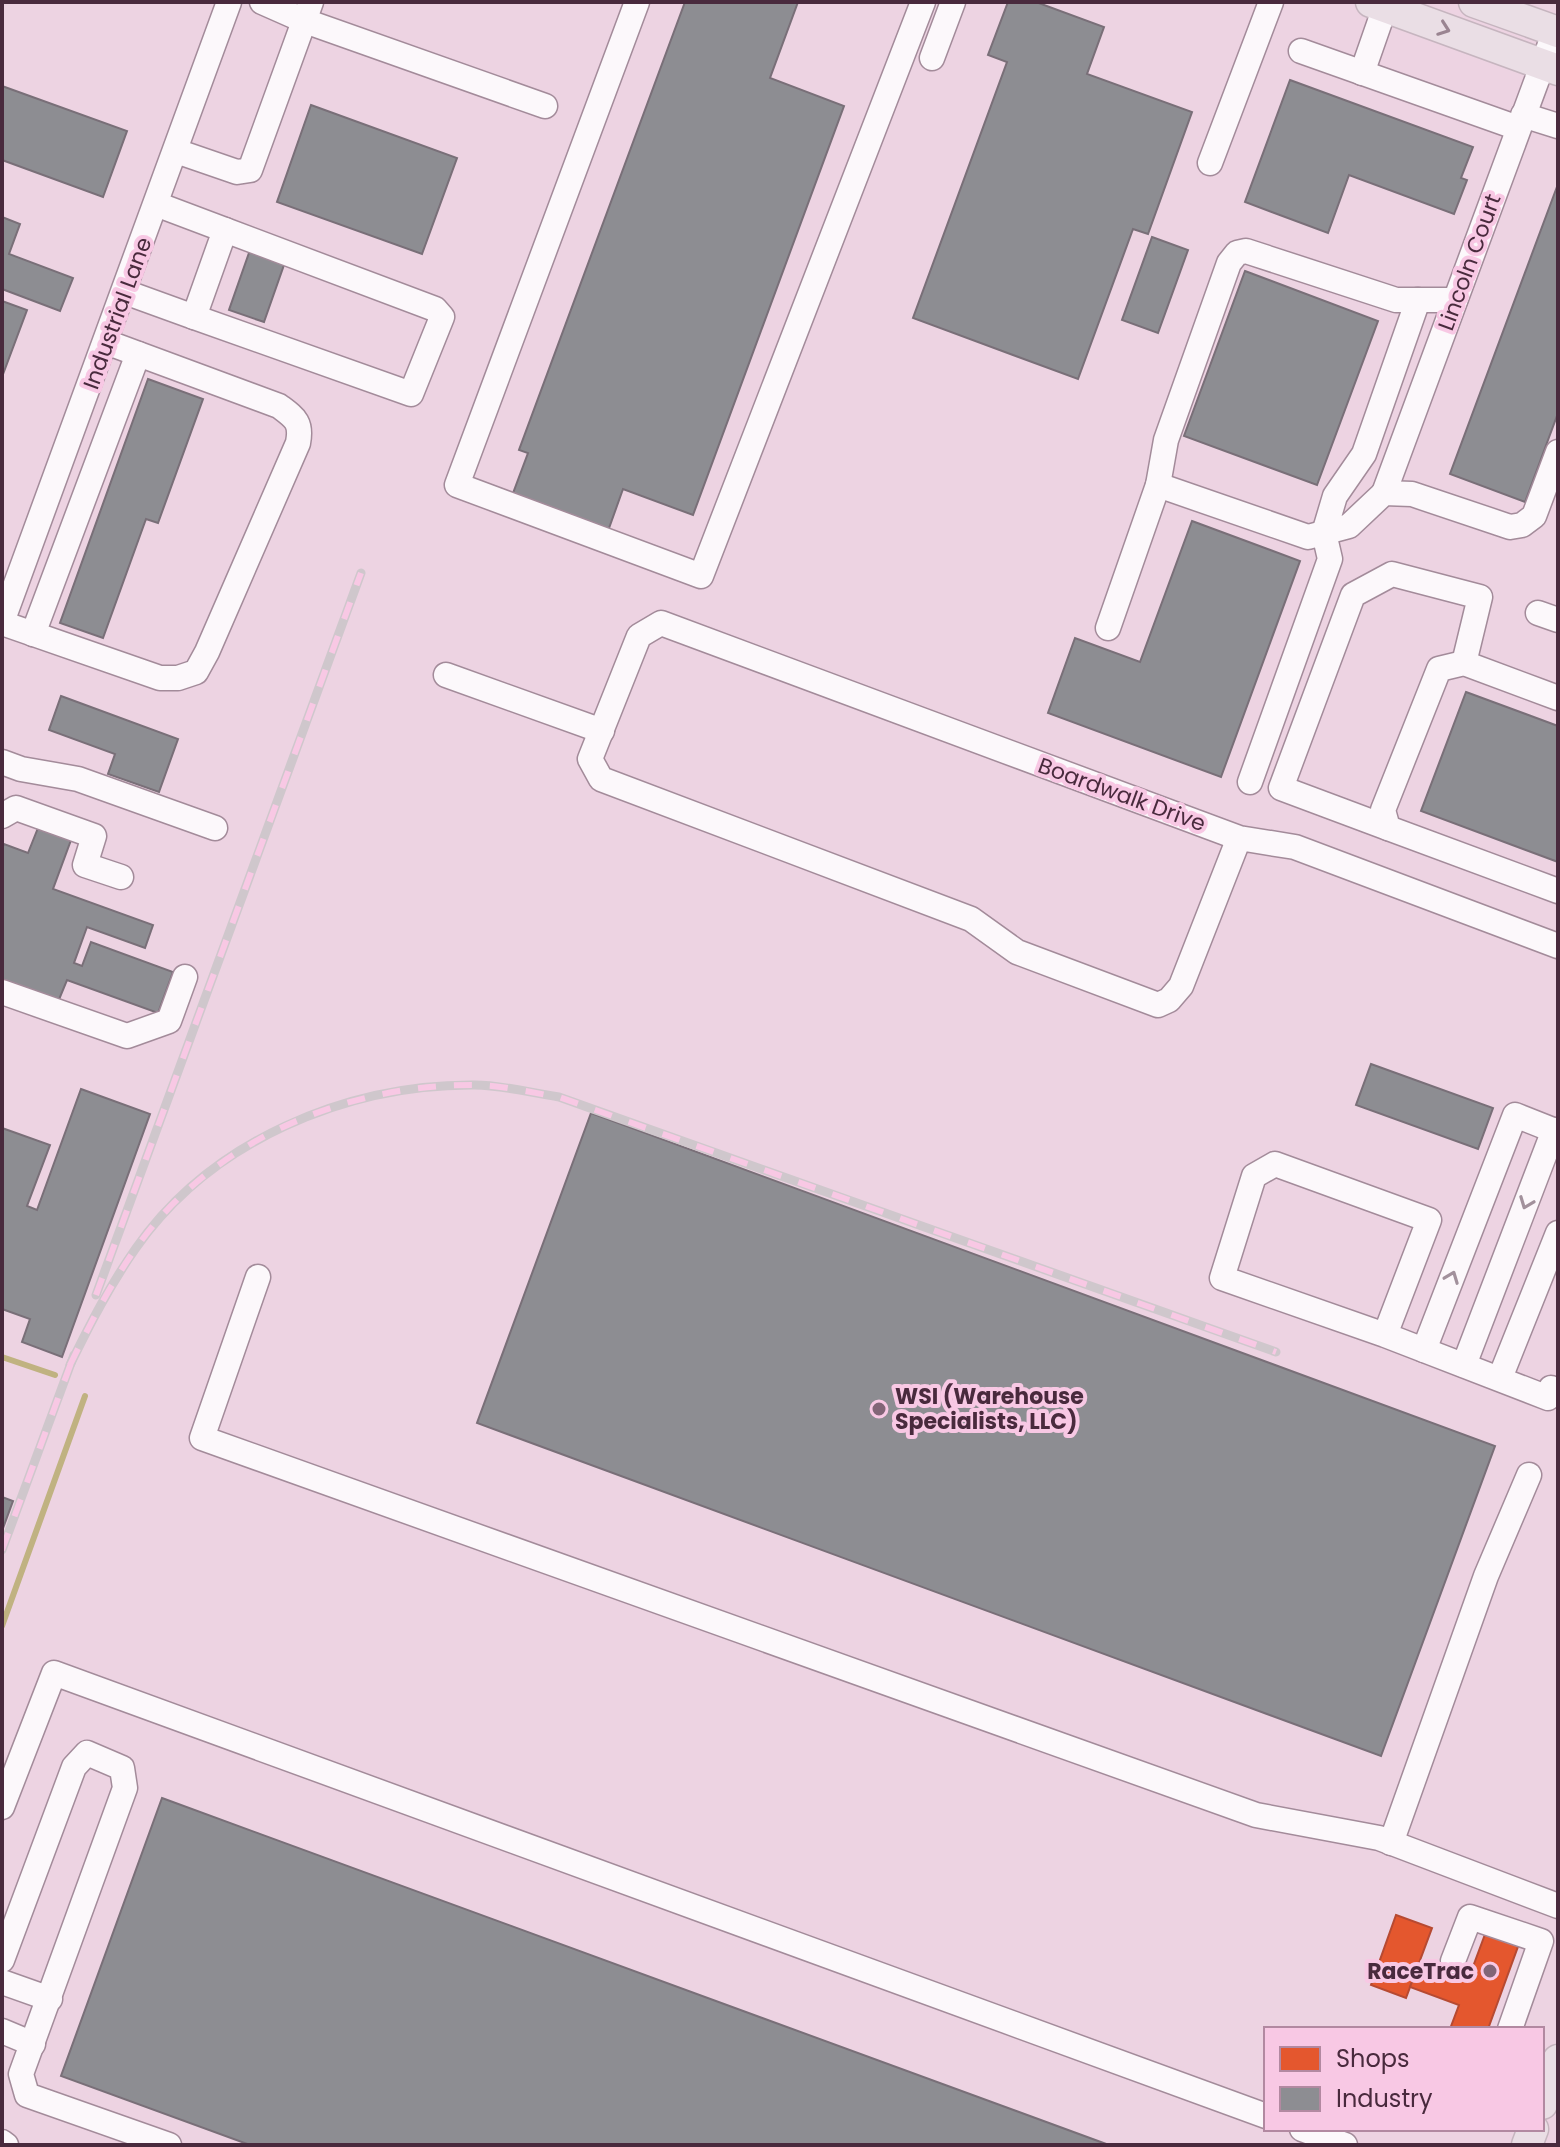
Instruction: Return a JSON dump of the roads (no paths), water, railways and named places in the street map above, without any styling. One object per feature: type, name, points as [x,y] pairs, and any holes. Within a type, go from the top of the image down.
[{"type":"main road","points":[[1474,2],[1556,32]]},
{"type":"main road","points":[[1381,4],[1550,67]]},
{"type":"street","name":"Industrial Lane","points":[[2,623],[229,2]]},
{"type":"street","points":[[262,2],[308,11],[545,106]]},
{"type":"street","points":[[637,2],[457,485],[701,576],[923,2]]},
{"type":"street","points":[[932,58],[953,2]]},
{"type":"street","points":[[1210,163],[1271,2]]},
{"type":"street","points":[[1362,73],[1381,4]]},
{"type":"street","points":[[176,151],[237,172],[250,170],[308,11]]},
{"type":"street","name":"Lincoln Court","points":[[1384,493],[1520,122],[1550,67],[1556,32]]},
{"type":"street","points":[[1301,51],[1520,122],[1558,126]]},
{"type":"street","points":[[125,292],[411,394],[442,317],[435,309],[156,204]]},
{"type":"street","points":[[194,317],[225,230]]},
{"type":"street","points":[[1108,628],[1158,485],[1166,440],[1229,263],[1237,253],[1246,251],[1396,300],[1455,300]]},
{"type":"street","points":[[1250,782],[1330,559],[1324,533],[1335,496],[1364,454],[1418,300]]},
{"type":"street","points":[[2,623],[160,678],[178,678],[196,672],[298,443],[300,430],[294,417],[279,406],[106,342]]},
{"type":"street","points":[[33,634],[138,354]]},
{"type":"street","points":[[1158,485],[1308,537],[1349,526],[1384,493],[1412,494],[1510,527],[1522,525],[1534,516],[1558,452]]},
{"type":"street","points":[[64,455],[96,467]]},
{"type":"street","points":[[1464,663],[1480,597],[1392,574],[1353,595],[1281,788],[1558,891]]},
{"type":"street","name":"Boardwalk Drive","points":[[1239,838],[1181,986],[1169,1000],[1158,1005],[1017,952],[971,919],[601,779],[590,759],[639,636],[661,623],[1239,838],[1295,847],[1558,946]]},
{"type":"street","points":[[1388,828],[1383,810],[1439,669],[1464,663],[1558,698]]},
{"type":"street","points":[[446,675],[602,731]]},
{"type":"street","points":[[2,762],[21,769],[78,779],[215,828]]},
{"type":"street","points":[[2,816],[16,808],[94,836],[85,865],[121,877]]},
{"type":"street","points":[[2,992],[127,1036],[169,1021],[185,977]]},
{"type":"street","points":[[1424,1350],[1515,1115],[1556,1131],[1464,1365]]},
{"type":"street","points":[[1385,1335],[1429,1220],[1275,1164],[1254,1176],[1222,1278],[1385,1335],[1548,1398],[1556,1382]]},
{"type":"street","points":[[1500,1378],[1558,1233]]},
{"type":"street","points":[[258,1277],[202,1438],[1256,1815],[1379,1838],[1558,1906]]},
{"type":"street","points":[[1391,1843],[1486,1576],[1529,1475]]},
{"type":"street","points":[[2,1807],[54,1673],[1264,2115]]},
{"type":"street","points":[[2,1960],[74,1767],[87,1753],[122,1768],[125,1788],[21,2074],[27,2095],[169,2145]]},
{"type":"street","points":[[1453,1961],[1484,1878]]},
{"type":"street","points":[[1470,1917],[1541,1941],[1511,2027]]},
{"type":"street","points":[[2,1982],[50,1999]]},
{"type":"street","points":[[2,2031],[33,2044]]},
{"type":"street","points":[[1307,2131],[1345,2145]]},
{"type":"waterway","points":[[2,1357],[55,1375]]},
{"type":"waterway","points":[[2,1626],[85,1396]]},
{"type":"railway","points":[[96,1295],[361,573]]},
{"type":"railway","points":[[70,1365],[101,1305],[136,1248],[167,1210],[202,1177],[242,1149],[285,1126],[331,1108],[378,1095],[426,1087],[475,1085],[559,1097],[1276,1352]]},
{"type":"railway","points":[[2,1550],[74,1355]]},
{"type":"place","name":"WSI (Warehouse Specialists, LLC)","points":[[879,1409]]},
{"type":"place","name":"RaceTrac","points":[[1490,1971]]}]
